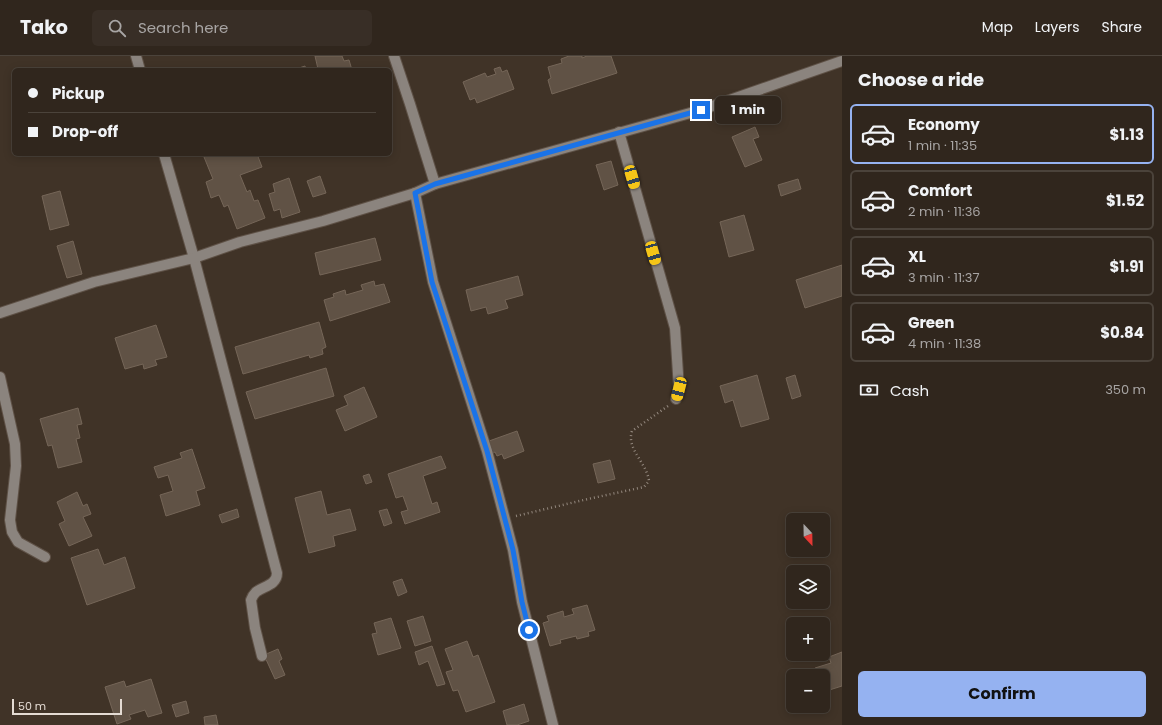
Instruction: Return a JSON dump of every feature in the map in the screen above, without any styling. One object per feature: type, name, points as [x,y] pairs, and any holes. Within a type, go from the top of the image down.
[{"type":"street","points":[[136,56],[139,68]]},
{"type":"street","points":[[394,56],[435,184]]},
{"type":"street","points":[[0,313],[94,282],[194,258],[240,242],[323,221],[415,193],[435,184],[701,110],[842,60]]},
{"type":"street","points":[[619,132],[675,328],[679,389],[676,399]]},
{"type":"street","points":[[165,156],[194,258],[277,573],[275,580],[270,585],[256,592],[251,600],[255,628],[262,656]]},
{"type":"street","points":[[415,193],[432,282],[487,451],[513,550],[522,602],[553,725]]},
{"type":"street","points":[[0,377],[15,444],[16,466],[10,520],[12,532],[18,542],[45,557]]},
{"type":"path","points":[[505,519],[588,499],[644,488],[649,481],[648,473],[631,444],[630,437],[632,431],[676,399]]},
{"type":"building","points":[[315,56],[342,56],[344,61],[349,60],[351,68],[318,68]]},
{"type":"building","points":[[569,56],[582,56],[582,58],[587,56],[611,56],[617,73],[552,94],[548,80],[551,78],[548,67],[562,63],[561,59]]},
{"type":"building","points":[[500,67],[502,72],[507,70],[514,89],[477,103],[475,98],[470,100],[463,82],[485,73],[487,77],[496,74],[494,69]]},
{"type":"building","points":[[755,127],[759,137],[753,139],[762,160],[745,167],[732,137]]},
{"type":"building","points":[[258,156],[262,167],[240,175],[247,192],[250,190],[254,201],[258,200],[265,218],[237,229],[228,205],[224,207],[219,195],[211,198],[206,182],[213,179],[204,157]]},
{"type":"building","points":[[611,161],[618,185],[604,190],[596,165]]},
{"type":"building","points":[[320,176],[326,193],[313,197],[307,181]]},
{"type":"building","points":[[289,178],[300,212],[282,218],[280,209],[274,211],[269,194],[275,192],[273,184]]},
{"type":"building","points":[[798,179],[801,189],[781,196],[778,185]]},
{"type":"building","points":[[60,191],[69,225],[50,230],[42,196]]},
{"type":"building","points":[[744,215],[754,250],[729,257],[720,222]]},
{"type":"building","points":[[375,238],[381,260],[320,275],[315,253]]},
{"type":"building","points":[[73,241],[82,274],[67,278],[57,246]]},
{"type":"building","points":[[842,265],[842,296],[805,308],[796,280]]},
{"type":"building","points":[[518,276],[523,295],[505,300],[508,308],[488,314],[486,307],[471,311],[466,290]]},
{"type":"building","points":[[374,281],[375,286],[384,284],[390,302],[330,321],[324,300],[334,297],[333,294],[345,290],[346,295],[363,290],[361,285]]},
{"type":"building","points":[[319,322],[326,347],[322,349],[323,354],[310,358],[309,355],[243,374],[235,347]]},
{"type":"building","points":[[156,325],[167,357],[155,360],[157,365],[144,369],[143,364],[125,369],[115,338]]},
{"type":"building","points":[[326,368],[334,396],[255,419],[246,392]]},
{"type":"building","points":[[757,375],[769,419],[741,427],[733,400],[725,403],[720,386]]},
{"type":"building","points":[[795,375],[801,396],[792,399],[786,378]]},
{"type":"building","points":[[364,387],[377,417],[345,431],[336,410],[348,405],[344,396]]},
{"type":"building","points":[[78,408],[82,424],[77,425],[80,438],[76,439],[82,462],[58,468],[52,445],[48,446],[40,419]]},
{"type":"building","points":[[517,431],[524,451],[504,459],[502,454],[497,456],[495,452],[493,453],[489,441]]},
{"type":"building","points":[[192,449],[205,488],[196,491],[200,505],[166,516],[160,495],[173,491],[168,475],[158,478],[154,467],[182,458],[180,453]]},
{"type":"building","points":[[441,456],[446,468],[423,476],[432,504],[437,502],[440,512],[405,524],[401,512],[408,510],[403,496],[396,498],[388,474]]},
{"type":"building","points":[[610,460],[615,479],[598,483],[593,464]]},
{"type":"building","points":[[369,474],[372,482],[366,484],[363,476]]},
{"type":"building","points":[[321,491],[327,515],[350,509],[356,530],[333,536],[335,546],[309,553],[295,498]]},
{"type":"building","points":[[77,492],[83,506],[87,504],[91,514],[83,517],[92,536],[69,546],[59,524],[65,521],[57,502]]},
{"type":"building","points":[[237,509],[239,517],[222,523],[219,515]]},
{"type":"building","points":[[387,509],[392,523],[384,526],[379,511]]},
{"type":"building","points":[[98,549],[104,565],[125,557],[135,588],[87,605],[71,558]]},
{"type":"building","points":[[402,579],[407,592],[398,596],[393,582]]},
{"type":"building","points":[[587,605],[595,630],[588,632],[589,636],[577,639],[576,636],[560,640],[561,643],[550,646],[543,623],[549,621],[547,616],[563,611],[564,617],[574,614],[572,609]]},
{"type":"building","points":[[423,616],[431,641],[415,646],[407,621]]},
{"type":"building","points":[[391,618],[401,648],[378,655],[372,634],[377,633],[374,623]]},
{"type":"building","points":[[467,641],[473,657],[478,655],[495,702],[466,712],[458,690],[453,691],[446,672],[453,670],[445,649]]},
{"type":"building","points":[[432,646],[445,684],[437,686],[428,661],[419,665],[415,652]]},
{"type":"building","points":[[278,649],[282,659],[279,661],[285,675],[275,679],[264,655]]},
{"type":"building","points":[[842,652],[842,686],[830,690],[830,669],[815,668],[831,663],[830,657]]},
{"type":"building","points":[[151,679],[162,713],[148,717],[145,710],[129,715],[131,719],[117,724],[105,687],[124,681],[126,687]]},
{"type":"building","points":[[186,701],[189,713],[176,717],[172,705]]},
{"type":"building","points":[[524,704],[529,721],[517,725],[507,725],[503,711]]},
{"type":"building","points":[[216,715],[218,725],[205,725],[204,717]]},
{"type":"route","points":[[529,630],[522,602],[513,550],[487,451],[432,282],[415,193],[435,184],[701,110]]}]
